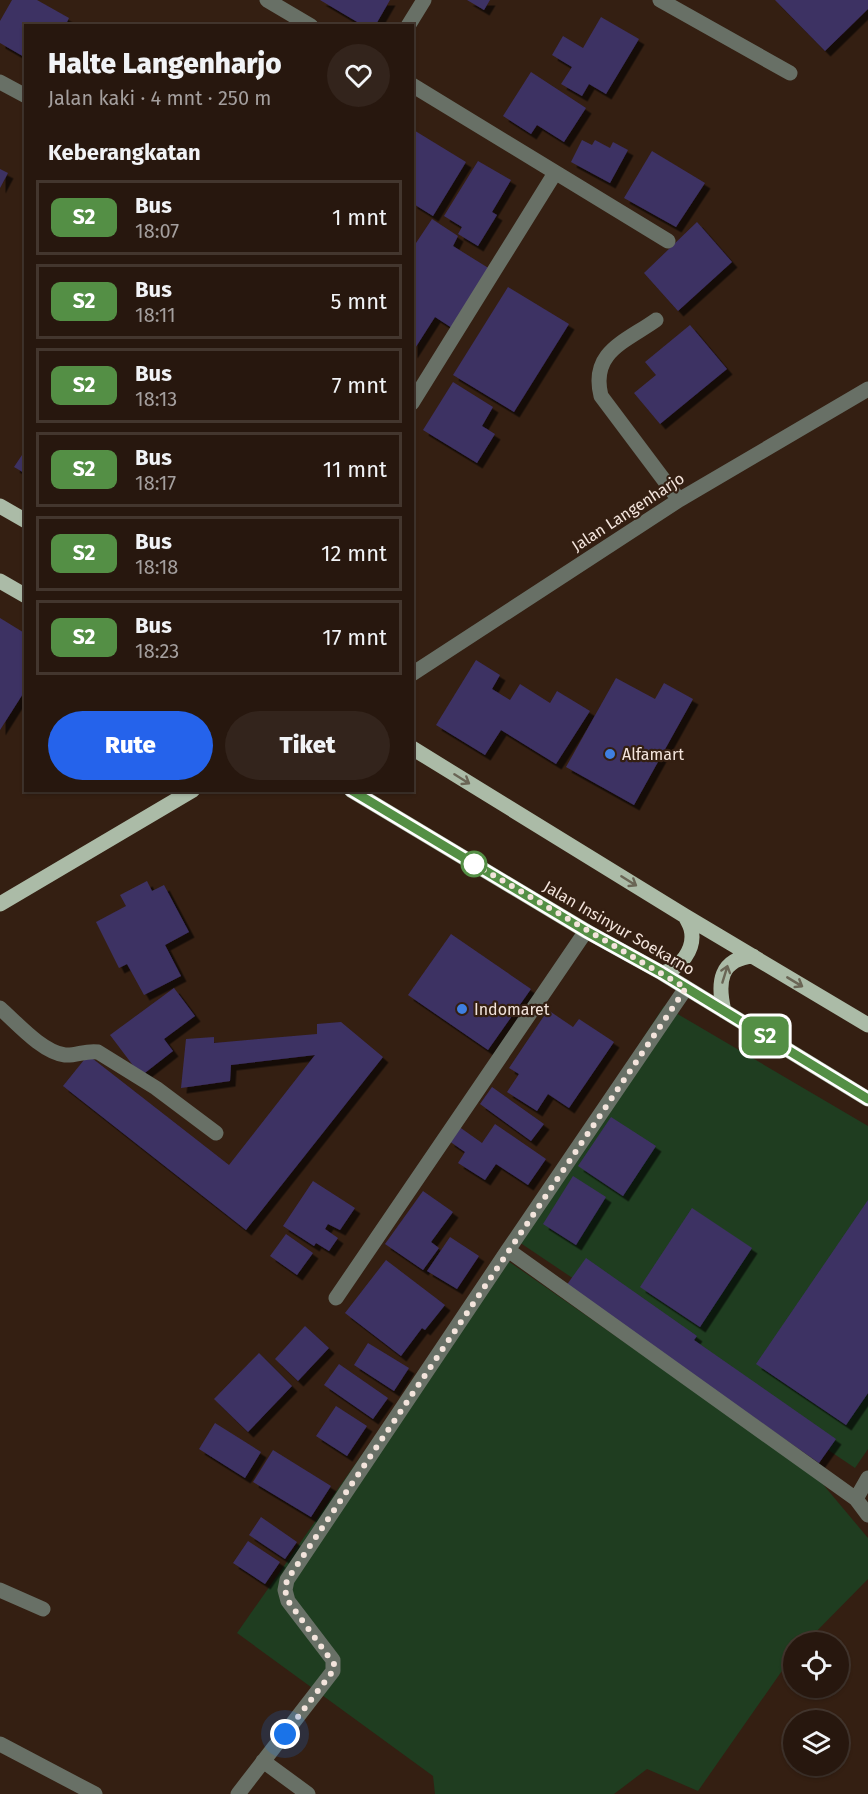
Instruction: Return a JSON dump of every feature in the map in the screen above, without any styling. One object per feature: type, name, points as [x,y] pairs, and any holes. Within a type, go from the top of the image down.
[{"type":"main road","points":[[0,506],[24,520]]},
{"type":"main road","points":[[0,581],[24,595]]},
{"type":"main road","points":[[414,749],[685,916],[868,1025]]},
{"type":"main road","points":[[0,904],[190,792]]},
{"type":"main road","name":"Jalan Insinyur Soekarno","points":[[354,792],[586,931],[662,973],[868,1099]]},
{"type":"main road","points":[[662,973],[680,964],[688,950],[692,938],[685,916]]},
{"type":"main road","points":[[724,1011],[721,988],[725,968],[739,958],[753,956]]},
{"type":"street","points":[[267,0],[309,24]]},
{"type":"street","points":[[409,24],[424,0]]},
{"type":"street","points":[[660,0],[790,73]]},
{"type":"street","points":[[0,82],[24,95]]},
{"type":"street","points":[[414,86],[668,241]]},
{"type":"street","points":[[414,401],[555,173]]},
{"type":"street","points":[[656,320],[607,354],[600,366],[597,380],[601,396],[678,500]]},
{"type":"street","name":"Jalan Langenharjo","points":[[414,673],[678,500],[868,389]]},
{"type":"street","points":[[336,1298],[586,931]]},
{"type":"street","points":[[238,1794],[333,1671],[333,1660],[288,1601],[285,1590],[287,1580],[686,988]]},
{"type":"street","points":[[0,1008],[46,1048],[67,1055],[88,1051],[98,1052],[156,1088],[216,1132]]},
{"type":"street","points":[[508,1250],[856,1498],[868,1515]]},
{"type":"street","points":[[856,1498],[868,1478]]},
{"type":"street","points":[[0,1590],[43,1609]]},
{"type":"street","points":[[0,1744],[95,1794]]},
{"type":"street","points":[[263,1761],[308,1794]]},
{"type":"green space","points":[[664,1006],[868,1126],[868,1449],[855,1468],[513,1238]]},
{"type":"green space","points":[[501,1256],[816,1476],[868,1538],[868,1579],[816,1632],[783,1632],[783,1669],[698,1791],[647,1769],[614,1794],[435,1794],[433,1776],[237,1633]]},
{"type":"building","points":[[12,0],[37,0],[69,18],[66,24],[24,24],[24,57],[0,43],[0,21]]},
{"type":"building","points":[[320,0],[390,0],[376,24],[361,24]]},
{"type":"building","points":[[467,0],[490,0],[484,10]]},
{"type":"building","points":[[775,0],[868,0],[868,9],[825,51]]},
{"type":"building","points":[[601,17],[639,39],[606,94],[589,84],[582,96],[561,84],[572,67],[552,55],[563,36],[583,48]]},
{"type":"building","points":[[531,72],[586,108],[564,142],[537,125],[531,134],[503,116]]},
{"type":"building","points":[[414,130],[466,162],[433,216],[414,204]]},
{"type":"building","points":[[582,140],[592,145],[595,140],[610,148],[613,142],[628,150],[610,183],[571,162]]},
{"type":"building","points":[[652,151],[705,183],[676,227],[624,198]]},
{"type":"building","points":[[478,161],[511,180],[492,212],[497,215],[478,246],[458,234],[462,227],[444,216]]},
{"type":"building","points":[[0,169],[8,173],[0,188]]},
{"type":"building","points":[[432,219],[458,236],[453,246],[490,269],[452,328],[435,317],[414,350],[414,246]]},
{"type":"building","points":[[697,222],[732,262],[678,311],[644,273]]},
{"type":"building","points":[[508,287],[569,324],[514,412],[453,375]]},
{"type":"building","points":[[690,325],[727,369],[660,424],[634,393],[656,375],[645,362]]},
{"type":"building","points":[[453,382],[493,407],[482,426],[495,434],[477,463],[423,430]]},
{"type":"building","points":[[24,452],[24,473],[14,467]]},
{"type":"building","points":[[0,618],[24,633],[24,692],[0,730]]},
{"type":"building","points":[[476,660],[500,675],[492,689],[510,700],[520,684],[550,703],[557,691],[590,711],[556,764],[501,730],[485,755],[436,725]]},
{"type":"building","points":[[616,678],[655,699],[664,683],[693,699],[634,805],[566,767]]},
{"type":"building","points":[[147,881],[152,891],[164,885],[189,932],[165,945],[181,976],[144,995],[127,964],[119,968],[96,922],[126,906],[120,895]]},
{"type":"building","points":[[451,934],[531,989],[488,1050],[408,995]]},
{"type":"building","points":[[174,988],[195,1016],[164,1039],[173,1051],[141,1076],[110,1035]]},
{"type":"building","points":[[548,1010],[573,1027],[579,1019],[614,1042],[569,1108],[548,1094],[537,1111],[507,1092],[519,1074],[509,1068]]},
{"type":"building","points":[[341,1022],[383,1057],[246,1230],[63,1086],[88,1055],[229,1165],[315,1055],[231,1065],[230,1081],[181,1088],[186,1039],[214,1037],[214,1043],[317,1034],[317,1024]]},
{"type":"building","points":[[492,1087],[544,1124],[531,1141],[480,1104]]},
{"type":"building","points":[[611,1117],[656,1146],[623,1196],[578,1166]]},
{"type":"building","points":[[495,1124],[546,1159],[528,1185],[496,1164],[485,1180],[458,1163],[465,1152],[449,1141],[458,1126],[482,1143]]},
{"type":"building","points":[[573,1176],[606,1197],[576,1245],[543,1224]]},
{"type":"building","points":[[313,1181],[355,1208],[340,1230],[328,1224],[325,1229],[338,1238],[329,1251],[316,1243],[314,1246],[283,1226]]},
{"type":"building","points":[[423,1191],[453,1212],[431,1242],[439,1248],[423,1270],[385,1244]]},
{"type":"building","points":[[868,1200],[868,1393],[846,1425],[756,1364]]},
{"type":"building","points":[[692,1208],[752,1248],[700,1327],[640,1287]]},
{"type":"building","points":[[286,1234],[313,1253],[297,1275],[270,1256]]},
{"type":"building","points":[[450,1237],[479,1256],[457,1289],[427,1271]]},
{"type":"building","points":[[586,1258],[697,1336],[694,1340],[836,1439],[819,1463],[566,1286]]},
{"type":"building","points":[[386,1260],[445,1305],[425,1330],[422,1328],[401,1356],[345,1313]]},
{"type":"building","points":[[305,1326],[329,1348],[298,1381],[275,1359]]},
{"type":"building","points":[[368,1343],[409,1368],[394,1391],[354,1365]]},
{"type":"building","points":[[259,1353],[292,1386],[248,1432],[214,1399]]},
{"type":"building","points":[[339,1364],[388,1398],[373,1419],[324,1385]]},
{"type":"building","points":[[336,1406],[367,1426],[347,1456],[316,1436]]},
{"type":"building","points":[[215,1423],[261,1452],[245,1478],[199,1449]]},
{"type":"building","points":[[273,1450],[331,1486],[311,1517],[253,1482]]},
{"type":"building","points":[[261,1517],[297,1542],[285,1559],[249,1535]]},
{"type":"building","points":[[248,1541],[280,1562],[265,1584],[233,1563]]},
{"type":"bus line","name":"S2","points":[[354,792],[586,931],[662,973],[868,1099]]},
{"type":"place","name":"Alfamart","points":[[610,754]]},
{"type":"place","name":"Indomaret","points":[[462,1009]]},
{"type":"route","points":[[285,1734],[333,1671],[334,1664],[288,1601],[285,1590],[287,1580],[686,988],[469,861],[474,864]]}]
